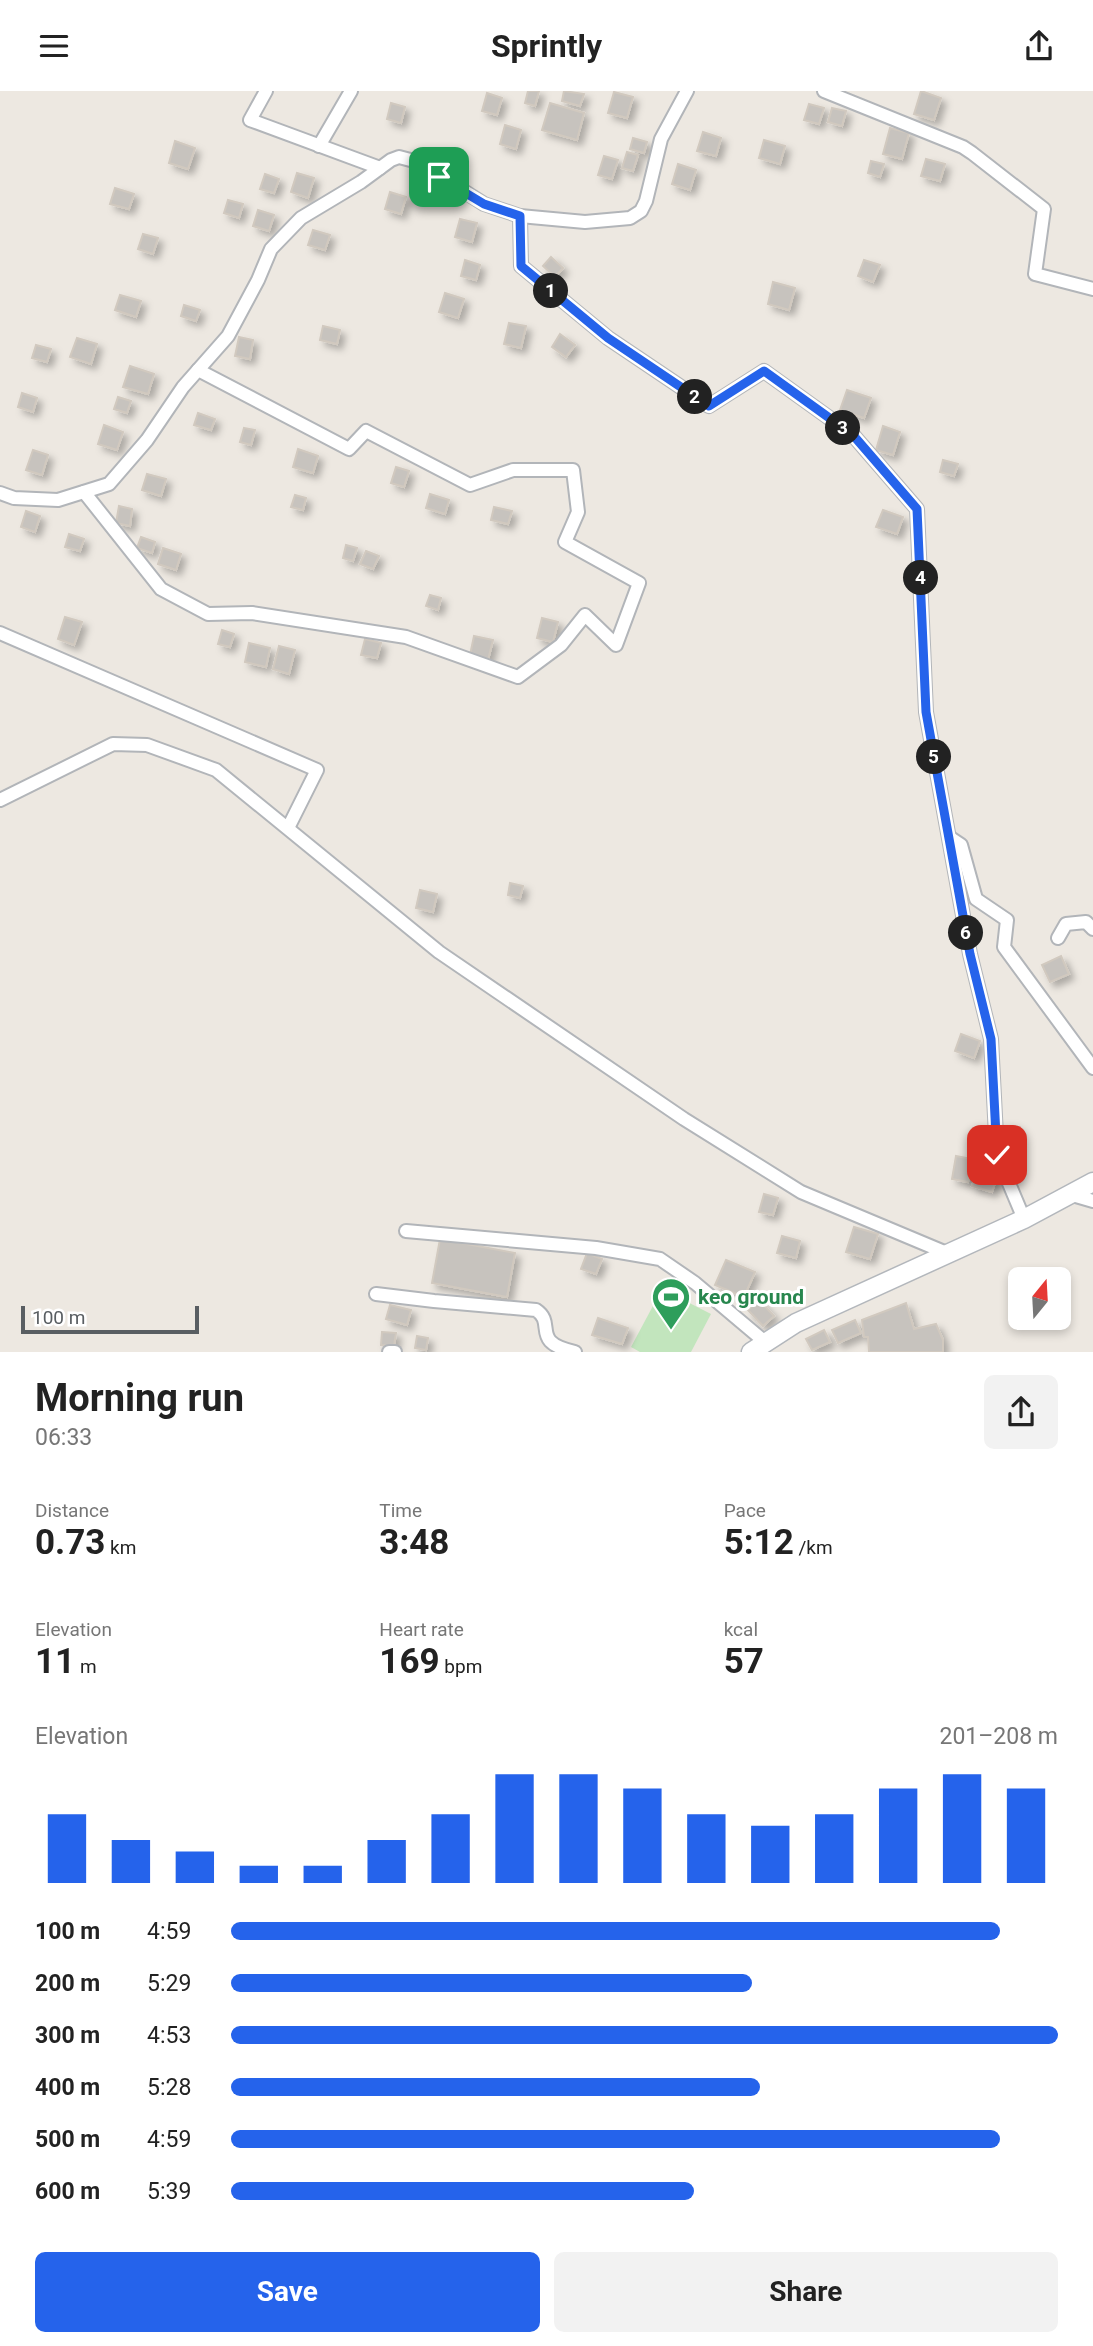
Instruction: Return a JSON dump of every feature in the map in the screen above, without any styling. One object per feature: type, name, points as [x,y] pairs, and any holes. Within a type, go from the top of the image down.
[{"type":"main road","points":[[758,1347],[796,1323],[1024,1219],[1093,1182]]},
{"type":"street","points":[[267,91],[250,121],[380,168]]},
{"type":"street","points":[[319,146],[351,91]]},
{"type":"street","points":[[0,493],[14,498],[58,500],[109,484],[147,440],[183,387],[228,336],[271,250],[301,218],[380,168],[399,157],[418,162],[484,204],[520,216],[585,222],[630,218],[641,211],[646,201],[661,139],[687,91]]},
{"type":"street","points":[[824,91],[972,153],[1044,209],[1035,274],[1093,289]]},
{"type":"street","points":[[520,216],[521,266],[608,338],[709,406],[764,371],[853,435],[917,509],[926,712],[970,954],[991,1039],[997,1155],[1024,1219]]},
{"type":"street","points":[[85,492],[161,589],[208,614],[252,613],[406,638],[518,677],[561,645],[585,615],[616,645],[639,583],[565,542],[578,512],[573,470],[513,470],[470,485],[366,431],[349,449],[198,370]]},
{"type":"street","points":[[0,633],[317,770],[288,828]]},
{"type":"street","points":[[0,800],[113,744],[146,745],[216,770],[439,952],[684,1119],[801,1192],[949,1254]]},
{"type":"street","points":[[949,837],[961,845],[976,899],[1007,920],[1004,947],[1091,1062]]},
{"type":"street","points":[[1059,938],[1066,924],[1086,922],[1093,929]]},
{"type":"street","points":[[1069,1194],[1093,1201]]},
{"type":"street","points":[[406,1231],[596,1248],[660,1259],[695,1283],[758,1347]]},
{"type":"street","points":[[376,1294],[536,1310],[542,1313],[550,1343],[575,1352]]},
{"type":"street","points":[[388,1352],[395,1352]]},
{"type":"green space","name":"keo ground","points":[[662,1289],[711,1314],[691,1352],[640,1352],[631,1347]]},
{"type":"building","points":[[528,91],[539,91],[535,106],[525,103]]},
{"type":"building","points":[[564,91],[584,94],[580,106],[562,101]]},
{"type":"building","points":[[921,91],[941,98],[934,120],[914,114]]},
{"type":"building","points":[[614,92],[633,97],[627,118],[608,113]]},
{"type":"building","points":[[487,93],[502,98],[497,115],[482,111]]},
{"type":"building","points":[[391,103],[405,107],[401,123],[387,119]]},
{"type":"building","points":[[550,103],[584,113],[577,140],[542,130]]},
{"type":"building","points":[[809,104],[824,108],[819,124],[804,120]]},
{"type":"building","points":[[832,108],[846,111],[842,126],[828,122]]},
{"type":"building","points":[[505,125],[521,130],[516,149],[500,144]]},
{"type":"building","points":[[890,128],[909,133],[902,159],[883,154]]},
{"type":"building","points":[[703,132],[721,138],[716,156],[697,151]]},
{"type":"building","points":[[633,138],[647,142],[644,153],[630,149]]},
{"type":"building","points":[[764,140],[785,146],[780,164],[759,158]]},
{"type":"building","points":[[175,141],[195,148],[188,169],[169,163]]},
{"type":"building","points":[[627,152],[638,155],[633,171],[622,168]]},
{"type":"building","points":[[604,156],[618,160],[612,179],[598,175]]},
{"type":"building","points":[[926,159],[945,164],[940,181],[921,176]]},
{"type":"building","points":[[871,161],[884,164],[880,177],[868,173]]},
{"type":"building","points":[[678,164],[696,170],[690,190],[672,184]]},
{"type":"building","points":[[297,173],[314,178],[308,198],[291,192]]},
{"type":"building","points":[[265,174],[279,179],[274,193],[260,189]]},
{"type":"building","points":[[115,188],[134,194],[129,209],[110,204]]},
{"type":"building","points":[[390,192],[406,197],[401,214],[385,209]]},
{"type":"building","points":[[228,200],[243,204],[239,218],[224,213]]},
{"type":"building","points":[[258,210],[274,215],[269,231],[253,226]]},
{"type":"building","points":[[460,219],[477,223],[472,242],[455,237]]},
{"type":"building","points":[[313,230],[330,235],[325,250],[308,245]]},
{"type":"building","points":[[143,234],[158,238],[153,254],[138,249]]},
{"type":"building","points":[[551,257],[563,268],[555,277],[543,266]]},
{"type":"building","points":[[465,260],[480,265],[476,280],[461,276]]},
{"type":"building","points":[[864,260],[880,265],[873,282],[858,276]]},
{"type":"building","points":[[773,282],[795,288],[789,310],[768,304]]},
{"type":"building","points":[[445,293],[464,299],[458,318],[439,312]]},
{"type":"building","points":[[120,295],[141,301],[136,317],[115,310]]},
{"type":"building","points":[[184,305],[200,310],[196,321],[181,316]]},
{"type":"building","points":[[509,323],[526,326],[521,348],[504,344]]},
{"type":"building","points":[[323,326],[340,330],[337,344],[320,340]]},
{"type":"building","points":[[560,334],[575,345],[566,357],[552,347]]},
{"type":"building","points":[[239,337],[253,340],[250,359],[235,356]]},
{"type":"building","points":[[77,338],[97,344],[91,364],[70,357]]},
{"type":"building","points":[[36,345],[51,349],[47,362],[32,358]]},
{"type":"building","points":[[130,366],[154,374],[148,394],[123,387]]},
{"type":"building","points":[[847,390],[871,398],[864,418],[840,410]]},
{"type":"building","points":[[22,393],[37,398],[33,412],[18,407]]},
{"type":"building","points":[[118,397],[131,401],[127,413],[114,409]]},
{"type":"building","points":[[198,413],[215,419],[211,430],[194,425]]},
{"type":"building","points":[[104,425],[123,432],[117,450],[98,444]]},
{"type":"building","points":[[883,426],[900,432],[893,455],[876,450]]},
{"type":"building","points":[[244,428],[255,430],[251,445],[240,442]]},
{"type":"building","points":[[298,449],[318,456],[313,473],[293,467]]},
{"type":"building","points":[[33,450],[48,455],[42,475],[26,470]]},
{"type":"building","points":[[943,460],[958,464],[954,476],[940,472]]},
{"type":"building","points":[[396,467],[409,471],[404,487],[391,483]]},
{"type":"building","points":[[147,474],[166,479],[161,496],[142,490]]},
{"type":"building","points":[[430,494],[449,500],[445,514],[426,508]]},
{"type":"building","points":[[295,495],[306,498],[303,510],[291,507]]},
{"type":"building","points":[[119,506],[132,509],[130,526],[116,523]]},
{"type":"building","points":[[494,507],[512,511],[508,524],[491,520]]},
{"type":"building","points":[[883,510],[903,517],[897,534],[876,527]]},
{"type":"building","points":[[26,511],[40,516],[35,532],[21,527]]},
{"type":"building","points":[[69,534],[84,539],[80,551],[65,547]]},
{"type":"building","points":[[141,537],[155,542],[152,553],[137,548]]},
{"type":"building","points":[[346,545],[357,548],[353,561],[343,558]]},
{"type":"building","points":[[163,548],[181,554],[176,570],[158,564]]},
{"type":"building","points":[[366,551],[379,556],[373,569],[360,564]]},
{"type":"building","points":[[430,595],[441,598],[438,610],[426,606]]},
{"type":"building","points":[[65,617],[82,622],[74,645],[58,639]]},
{"type":"building","points":[[542,618],[558,622],[553,642],[537,638]]},
{"type":"building","points":[[222,630],[234,634],[230,647],[218,644]]},
{"type":"building","points":[[474,636],[493,640],[488,660],[470,655]]},
{"type":"building","points":[[365,639],[381,643],[377,658],[361,655]]},
{"type":"building","points":[[249,643],[270,648],[266,667],[245,662]]},
{"type":"building","points":[[279,646],[295,650],[289,674],[273,669]]},
{"type":"building","points":[[510,883],[523,886],[520,898],[508,895]]},
{"type":"building","points":[[420,890],[437,894],[433,912],[416,908]]},
{"type":"building","points":[[1061,956],[1069,974],[1050,982],[1042,965]]},
{"type":"building","points":[[961,1034],[980,1041],[974,1058],[955,1051]]},
{"type":"building","points":[[956,1156],[972,1159],[968,1182],[952,1179]]},
{"type":"building","points":[[980,1162],[1000,1168],[992,1192],[972,1186]]},
{"type":"building","points":[[764,1194],[778,1198],[773,1215],[759,1212]]},
{"type":"building","points":[[854,1227],[878,1234],[870,1259],[846,1252]]},
{"type":"building","points":[[782,1236],[800,1241],[796,1258],[777,1253]]},
{"type":"building","points":[[440,1239],[515,1253],[507,1297],[432,1283]]},
{"type":"building","points":[[587,1253],[602,1259],[596,1274],[581,1269]]},
{"type":"building","points":[[726,1260],[755,1272],[744,1297],[715,1285]]},
{"type":"building","points":[[759,1300],[774,1316],[763,1326],[748,1310]]},
{"type":"building","points":[[906,1303],[914,1329],[936,1324],[943,1340],[943,1352],[869,1352],[868,1337],[864,1337],[862,1320]]},
{"type":"building","points":[[390,1305],[411,1310],[407,1325],[386,1319]]},
{"type":"building","points":[[598,1318],[628,1328],[622,1344],[592,1335]]},
{"type":"building","points":[[855,1320],[861,1333],[838,1343],[832,1330]]},
{"type":"building","points":[[824,1330],[830,1342],[812,1350],[806,1339]]},
{"type":"building","points":[[382,1332],[396,1333],[394,1346],[381,1345]]},
{"type":"building","points":[[417,1336],[428,1338],[426,1350],[415,1348]]},
{"type":"place","name":"keo ground","points":[[671,1331]]},
{"type":"route","points":[[439,177],[484,204],[520,216],[521,266],[608,338],[709,406],[764,371],[853,435],[917,509],[926,712],[970,954],[991,1039],[997,1155]]}]
